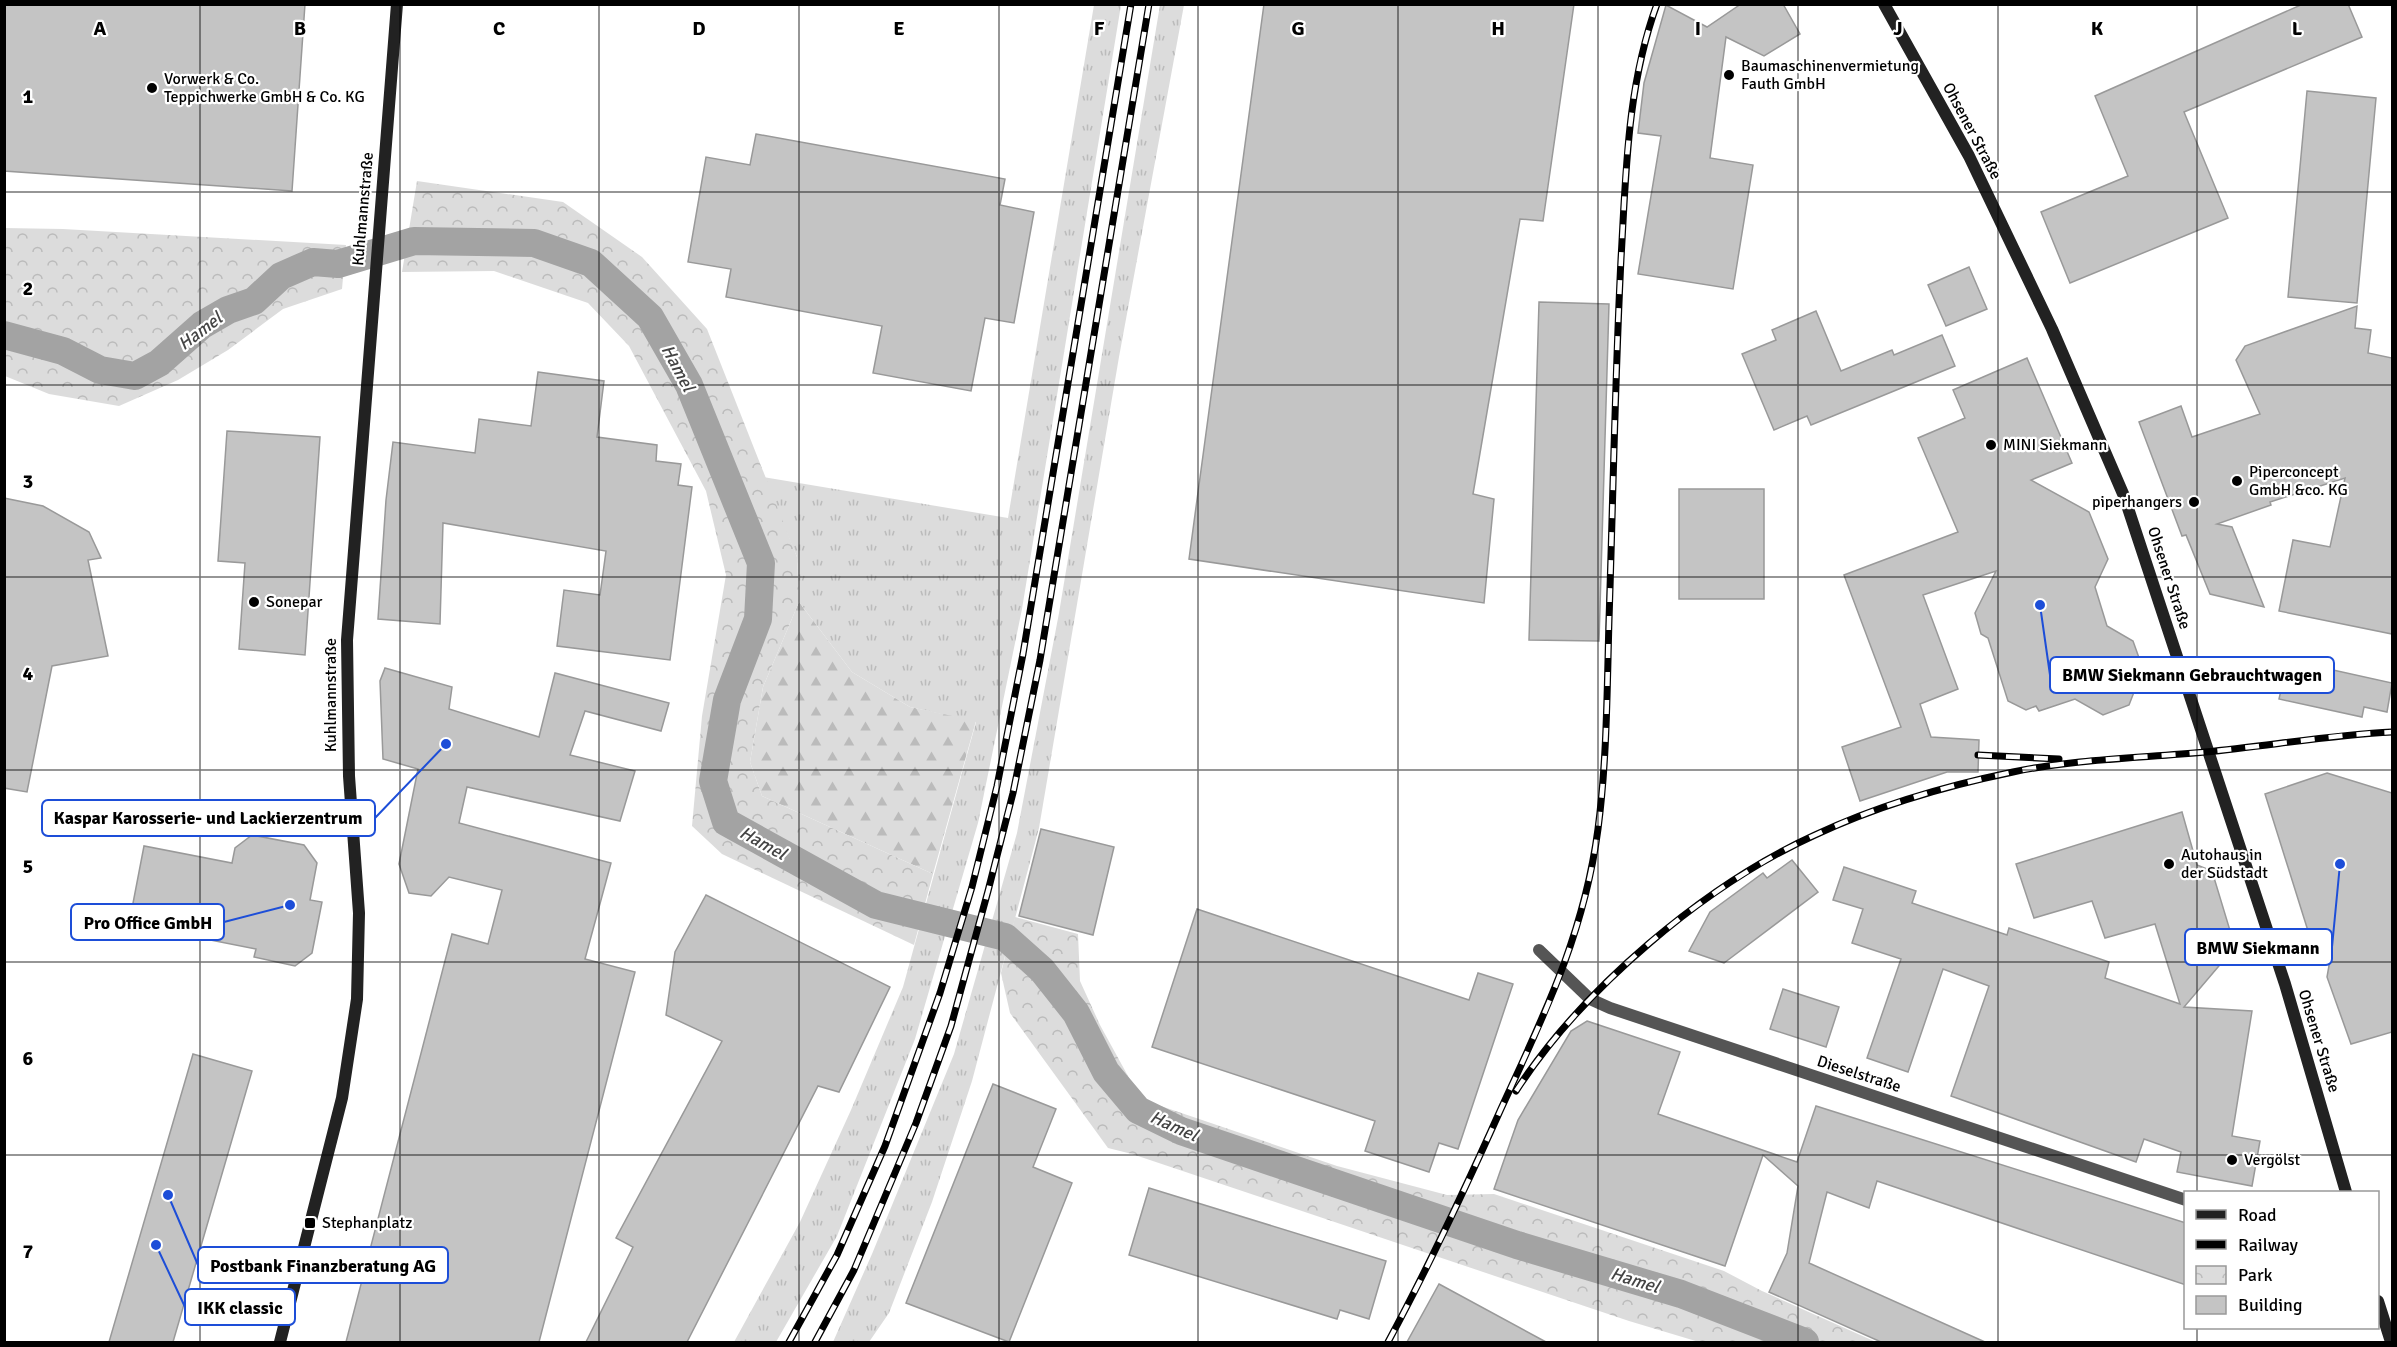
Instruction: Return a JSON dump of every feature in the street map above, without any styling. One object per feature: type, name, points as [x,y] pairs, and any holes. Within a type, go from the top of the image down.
[{"type":"main road","name":"Kuhlmannstraße","points":[[280,1342],[342,1098],[357,999],[359,913],[349,776],[347,640],[397,4]]},
{"type":"main road","name":"Ohsener Straße","points":[[1884,4],[1970,156],[2052,329],[2124,496],[2281,973],[2346,1191]]},
{"type":"main road","points":[[2379,1303],[2391,1342]]},
{"type":"street","name":"Dieselstraße","points":[[1539,950],[1590,999],[1610,1008],[2184,1199]]},
{"type":"green space","points":[[1094,5],[1121,5],[1022,609],[978,823],[915,1039],[837,1236],[776,1342],[734,1342],[800,1222],[903,987],[976,722],[910,707],[852,672],[799,602],[797,557],[763,477],[1008,518]]},
{"type":"green space","points":[[1160,5],[1184,5],[1119,357],[1039,828],[972,1081],[932,1202],[889,1313],[869,1342],[833,1342],[872,1254],[954,1054],[1017,833],[1059,613]]},
{"type":"green space","points":[[417,181],[563,202],[642,257],[707,329],[797,557],[799,602],[763,687],[750,762],[762,796],[933,874],[914,945],[722,854],[692,826],[702,716],[726,575],[706,491],[629,346],[588,303],[494,271],[402,272]]},
{"type":"green space","points":[[4,228],[63,229],[346,245],[342,289],[283,309],[228,350],[178,380],[119,406],[49,394],[5,376]]},
{"type":"green space","points":[[799,602],[852,672],[910,707],[976,721],[933,874],[762,796],[750,762],[763,687]]},
{"type":"green space","points":[[1015,917],[1078,934],[1080,981],[1100,1025],[1134,1087],[1149,1102],[1337,1166],[1447,1195],[1494,1194],[1724,1271],[1762,1291],[1876,1342],[1699,1342],[1629,1321],[1132,1154],[1108,1148],[1010,1013],[1001,973]]},
{"type":"building","name":"Vorwerk & Co. Teppichwerke GmbH & Co. KG","points":[[4,4],[305,4],[292,191],[4,171]]},
{"type":"building","points":[[1264,4],[1574,4],[1543,221],[1520,219],[1473,494],[1494,499],[1484,603],[1189,559]]},
{"type":"building","points":[[1741,4],[1783,4],[1800,34],[1764,56],[1726,37],[1710,158],[1753,165],[1733,289],[1638,274],[1661,136],[1638,133],[1644,83],[1666,5],[1707,27]]},
{"type":"building","points":[[2303,4],[2348,4],[2362,37],[2184,112],[2228,218],[2070,283],[2041,212],[2128,176],[2095,96]]},
{"type":"building","points":[[2307,91],[2376,98],[2357,303],[2288,297]]},
{"type":"building","points":[[756,134],[1005,179],[1000,205],[1034,212],[1014,323],[985,318],[971,391],[873,373],[882,326],[726,297],[731,269],[688,262],[706,157],[750,165]]},
{"type":"building","points":[[1969,267],[1987,309],[1946,326],[1928,285]]},
{"type":"building","points":[[1539,302],[1609,304],[1599,641],[1529,640]]},
{"type":"building","points":[[2357,306],[2355,328],[2371,330],[2368,353],[2392,358],[2392,634],[2279,611],[2293,540],[2330,547],[2345,478],[2270,502],[2271,505],[2217,524],[2232,527],[2264,607],[2210,594],[2186,535],[2182,536],[2139,422],[2181,406],[2192,437],[2260,414],[2236,360],[2245,346]]},
{"type":"building","points":[[1816,311],[1841,371],[1892,350],[1894,355],[1942,335],[1955,366],[1811,425],[1807,416],[1774,430],[1742,354],[1776,340],[1772,330]]},
{"type":"building","points":[[2027,358],[2072,463],[2031,480],[2089,512],[2108,559],[2095,587],[2107,626],[2133,641],[2143,669],[2129,705],[2103,715],[2075,699],[2039,711],[2036,706],[2026,710],[2008,701],[1988,638],[1981,634],[1975,613],[1996,571],[1923,595],[1958,689],[1920,704],[1931,737],[1979,740],[1978,772],[1947,772],[1860,801],[1842,747],[1901,727],[1844,575],[1958,532],[1918,438],[1965,418],[1953,390]]},
{"type":"building","points":[[538,372],[604,381],[597,437],[657,445],[656,461],[681,464],[678,485],[692,487],[670,660],[557,646],[564,590],[600,595],[606,551],[443,523],[440,624],[378,619],[386,500],[393,442],[475,453],[479,419],[531,426]]},
{"type":"building","points":[[227,431],[320,437],[305,655],[239,649],[245,563],[218,561]]},
{"type":"building","points":[[1679,489],[1764,489],[1764,599],[1679,599]]},
{"type":"building","points":[[4,498],[43,506],[89,532],[101,558],[88,560],[108,656],[52,666],[27,792],[4,788]]},
{"type":"building","points":[[2288,660],[2392,683],[2387,712],[2364,707],[2362,717],[2279,699]]},
{"type":"building","points":[[385,668],[452,687],[449,709],[539,737],[555,673],[669,703],[661,731],[585,711],[570,755],[635,771],[620,821],[467,787],[459,823],[611,863],[585,959],[635,972],[539,1342],[346,1342],[452,934],[488,944],[502,890],[449,877],[431,896],[409,893],[399,864],[418,769],[383,759],[380,681]]},
{"type":"building","points":[[2327,773],[2392,793],[2392,1032],[2351,1044],[2327,977],[2330,960],[2321,958],[2314,935],[2309,934],[2265,794]]},
{"type":"building","points":[[2182,812],[2197,865],[2212,871],[2235,947],[2184,1007],[2252,1011],[2232,1136],[2260,1141],[2252,1186],[2177,1172],[2181,1152],[2144,1139],[2136,1162],[1951,1096],[1989,986],[1943,969],[1908,1072],[1867,1058],[1901,959],[1852,943],[1863,909],[1833,900],[1844,867],[1916,891],[1912,903],[2007,935],[2009,928],[2109,962],[2105,978],[2180,1004],[2155,924],[2105,938],[2092,901],[2034,918],[2016,864]]},
{"type":"building","points":[[1041,829],[1114,847],[1093,935],[1019,916]]},
{"type":"building","points":[[252,835],[304,845],[317,863],[310,900],[322,902],[312,953],[295,966],[254,957],[256,949],[129,924],[144,846],[232,863],[235,848]]},
{"type":"building","points":[[1792,860],[1818,892],[1724,963],[1689,951],[1710,912],[1763,873],[1767,878]]},
{"type":"building","points":[[706,895],[890,987],[839,1092],[818,1086],[687,1342],[586,1342],[633,1247],[616,1238],[722,1041],[666,1015],[675,952]]},
{"type":"building","points":[[1197,909],[1469,1000],[1478,973],[1513,984],[1458,1149],[1439,1143],[1429,1172],[1365,1151],[1375,1121],[1152,1047]]},
{"type":"building","points":[[1783,989],[1839,1007],[1826,1047],[1770,1029]]},
{"type":"building","points":[[1587,1021],[1680,1052],[1658,1114],[1797,1162],[1816,1106],[2184,1222],[2184,1284],[1877,1181],[1869,1208],[1827,1192],[1809,1263],[1985,1342],[1881,1342],[1769,1292],[1787,1253],[1798,1186],[1763,1155],[1725,1266],[1494,1189],[1518,1120],[1571,1031]]},
{"type":"building","points":[[193,1054],[252,1071],[173,1342],[109,1342]]},
{"type":"building","points":[[993,1084],[1056,1109],[1033,1167],[1072,1183],[1009,1342],[906,1303]]},
{"type":"building","points":[[1149,1188],[1386,1261],[1369,1319],[1340,1310],[1337,1319],[1129,1255]]},
{"type":"building","points":[[1439,1284],[1546,1342],[1407,1342]]},
{"type":"waterway","name":"Hamel","points":[[4,335],[63,351],[100,370],[135,376],[159,363],[202,325],[228,310],[254,301],[281,276],[313,262],[338,264],[414,241],[534,243],[591,263],[650,317],[689,385],[761,563],[758,619],[727,700],[713,781],[726,822],[876,905],[1005,937],[1042,970],[1076,1013],[1106,1072],[1138,1110],[1181,1131],[1517,1245],[1681,1294],[1805,1342]]},
{"type":"railway","points":[[789,1342],[837,1255],[885,1146],[940,993],[972,887],[997,786],[1023,654],[1131,4]]},
{"type":"railway","points":[[815,1342],[854,1270],[916,1123],[951,1026],[1013,793],[1040,660],[1149,4]]},
{"type":"railway","points":[[1388,1342],[1460,1198],[1547,1008],[1572,939],[1592,868],[1605,751],[1617,349],[1627,162],[1639,66],[1657,4]]},
{"type":"railway","points":[[1516,1091],[1543,1053],[1575,1015],[1611,978],[1689,911],[1773,856],[1839,825],[1937,790],[2036,768],[2392,732]]},
{"type":"railway","points":[[1978,755],[2059,759]]},
{"type":"place","name":"Baumaschinenvermietung Fauth GmbH","points":[[1729,75]]},
{"type":"place","name":"Vorwerk & Co. Teppichwerke GmbH & Co. KG","points":[[152,88]]},
{"type":"place","name":"MINI Siekmann","points":[[1991,445]]},
{"type":"place","name":"Piperconcept GmbH &co. KG","points":[[2237,481]]},
{"type":"place","name":"piperhangers","points":[[2194,502]]},
{"type":"place","name":"Sonepar","points":[[254,602]]},
{"type":"place","name":"BMW Siekmann Gebrauchtwagen","points":[[2040,605]]},
{"type":"place","name":"Kaspar Karosserie- und Lackierzentrum","points":[[446,744]]},
{"type":"place","name":"Autohaus in der Südstadt","points":[[2169,864]]},
{"type":"place","name":"BMW Siekmann","points":[[2340,864]]},
{"type":"place","name":"Pro Office GmbH","points":[[290,905]]},
{"type":"place","name":"Vergölst","points":[[2232,1160]]},
{"type":"place","name":"Postbank Finanzberatung AG","points":[[168,1195]]},
{"type":"place","name":"Stephanplatz","points":[[310,1223]]},
{"type":"place","name":"IKK classic","points":[[156,1245]]}]
